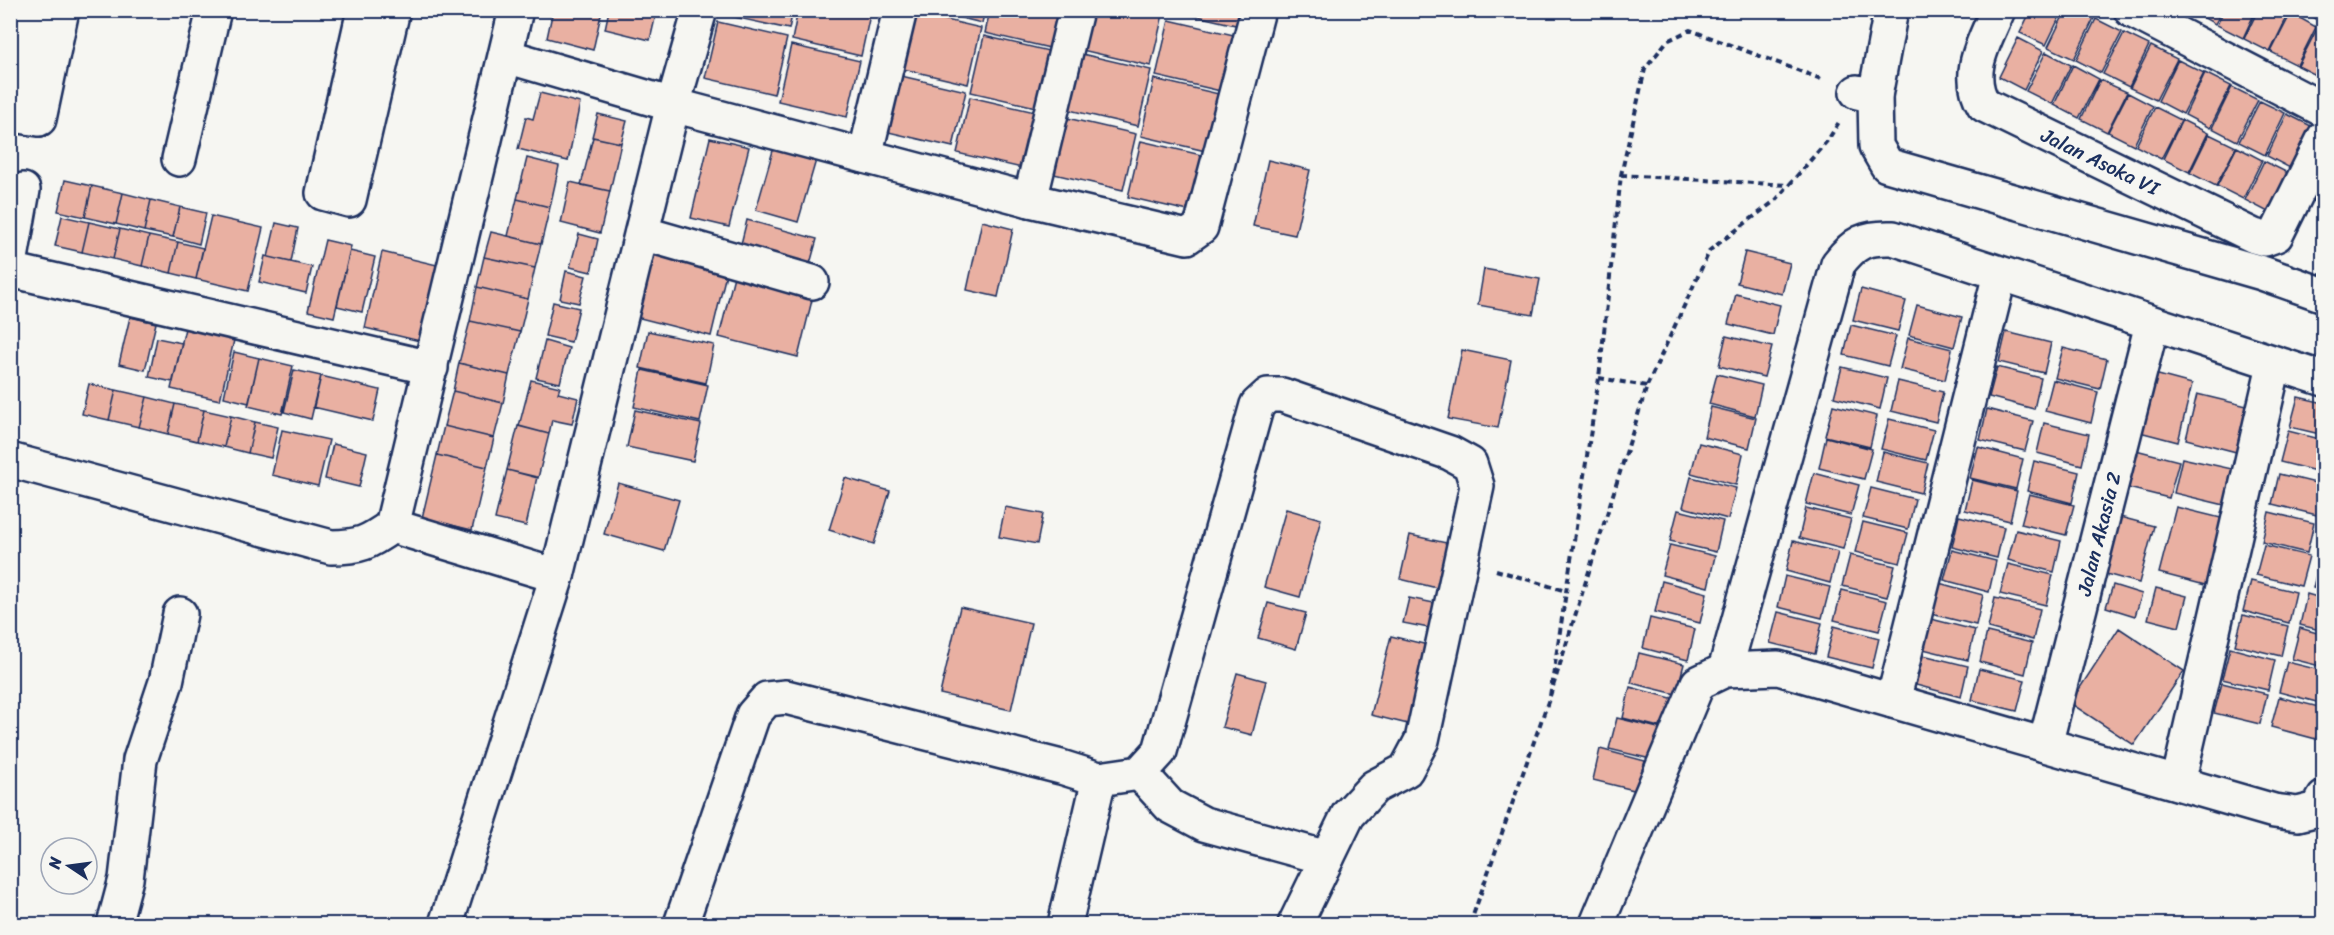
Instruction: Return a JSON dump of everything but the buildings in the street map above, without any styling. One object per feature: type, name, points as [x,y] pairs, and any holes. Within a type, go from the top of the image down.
[{"type":"street","points":[[36,10],[13,115],[39,119],[62,10]]},
{"type":"street","points":[[178,159],[214,10]]},
{"type":"street","points":[[364,10],[323,193],[349,200],[393,10]]},
{"type":"street","points":[[10,460],[331,547],[357,547],[370,542],[392,526],[516,10]]},
{"type":"street","points":[[446,924],[557,576],[673,105],[700,10]]},
{"type":"street","points":[[865,156],[900,10]]},
{"type":"street","points":[[1030,200],[1077,10]]},
{"type":"street","points":[[506,56],[673,105],[1030,200],[1187,237],[1201,226],[1258,10]]},
{"type":"street","points":[[1891,10],[1866,94],[1876,146],[1887,165],[2262,273],[2324,295]]},
{"type":"street","name":"Jalan Asoka VI","points":[[1998,10],[1976,63],[1978,95],[1984,105],[2254,236],[2265,239],[2276,235],[2324,138]]},
{"type":"street","points":[[2131,10],[2324,110]]},
{"type":"street","points":[[10,264],[23,190]]},
{"type":"street","points":[[642,233],[812,282]]},
{"type":"street","points":[[1725,670],[1838,264],[1858,243],[1873,237],[1893,238],[2324,379]]},
{"type":"street","points":[[10,270],[431,368]]},
{"type":"street","points":[[1893,702],[2000,274]]},
{"type":"street","name":"Jalan Akasia 2","points":[[2045,745],[2152,324]]},
{"type":"street","points":[[2178,783],[2274,364]]},
{"type":"street","points":[[681,924],[753,715],[767,699],[786,697],[1050,764],[1099,779],[1140,773],[1160,751],[1257,405],[1268,395],[1282,395],[1450,453],[1470,464],[1477,486],[1422,740],[1406,770],[1374,787],[1348,815],[1295,924]]},
{"type":"street","points":[[392,526],[557,576]]},
{"type":"street","points":[[114,924],[126,879],[140,760],[166,681],[180,614]]},
{"type":"street","points":[[1597,924],[1698,683],[1725,670],[1778,668],[2274,811],[2298,814],[2318,809],[2324,798]]},
{"type":"street","points":[[1140,773],[1170,806],[1204,824],[1327,858]]},
{"type":"street","points":[[1065,924],[1099,779]]},
{"type":"path","points":[[1470,924],[1550,696],[1647,386],[1710,250],[1776,200],[1866,94],[1690,30],[1667,41],[1645,69],[1621,175],[1599,378],[1550,696]]},
{"type":"path","points":[[1621,175],[1788,185]]},
{"type":"path","points":[[1599,378],[1647,386]]},
{"type":"path","points":[[1461,559],[1566,591]]}]
